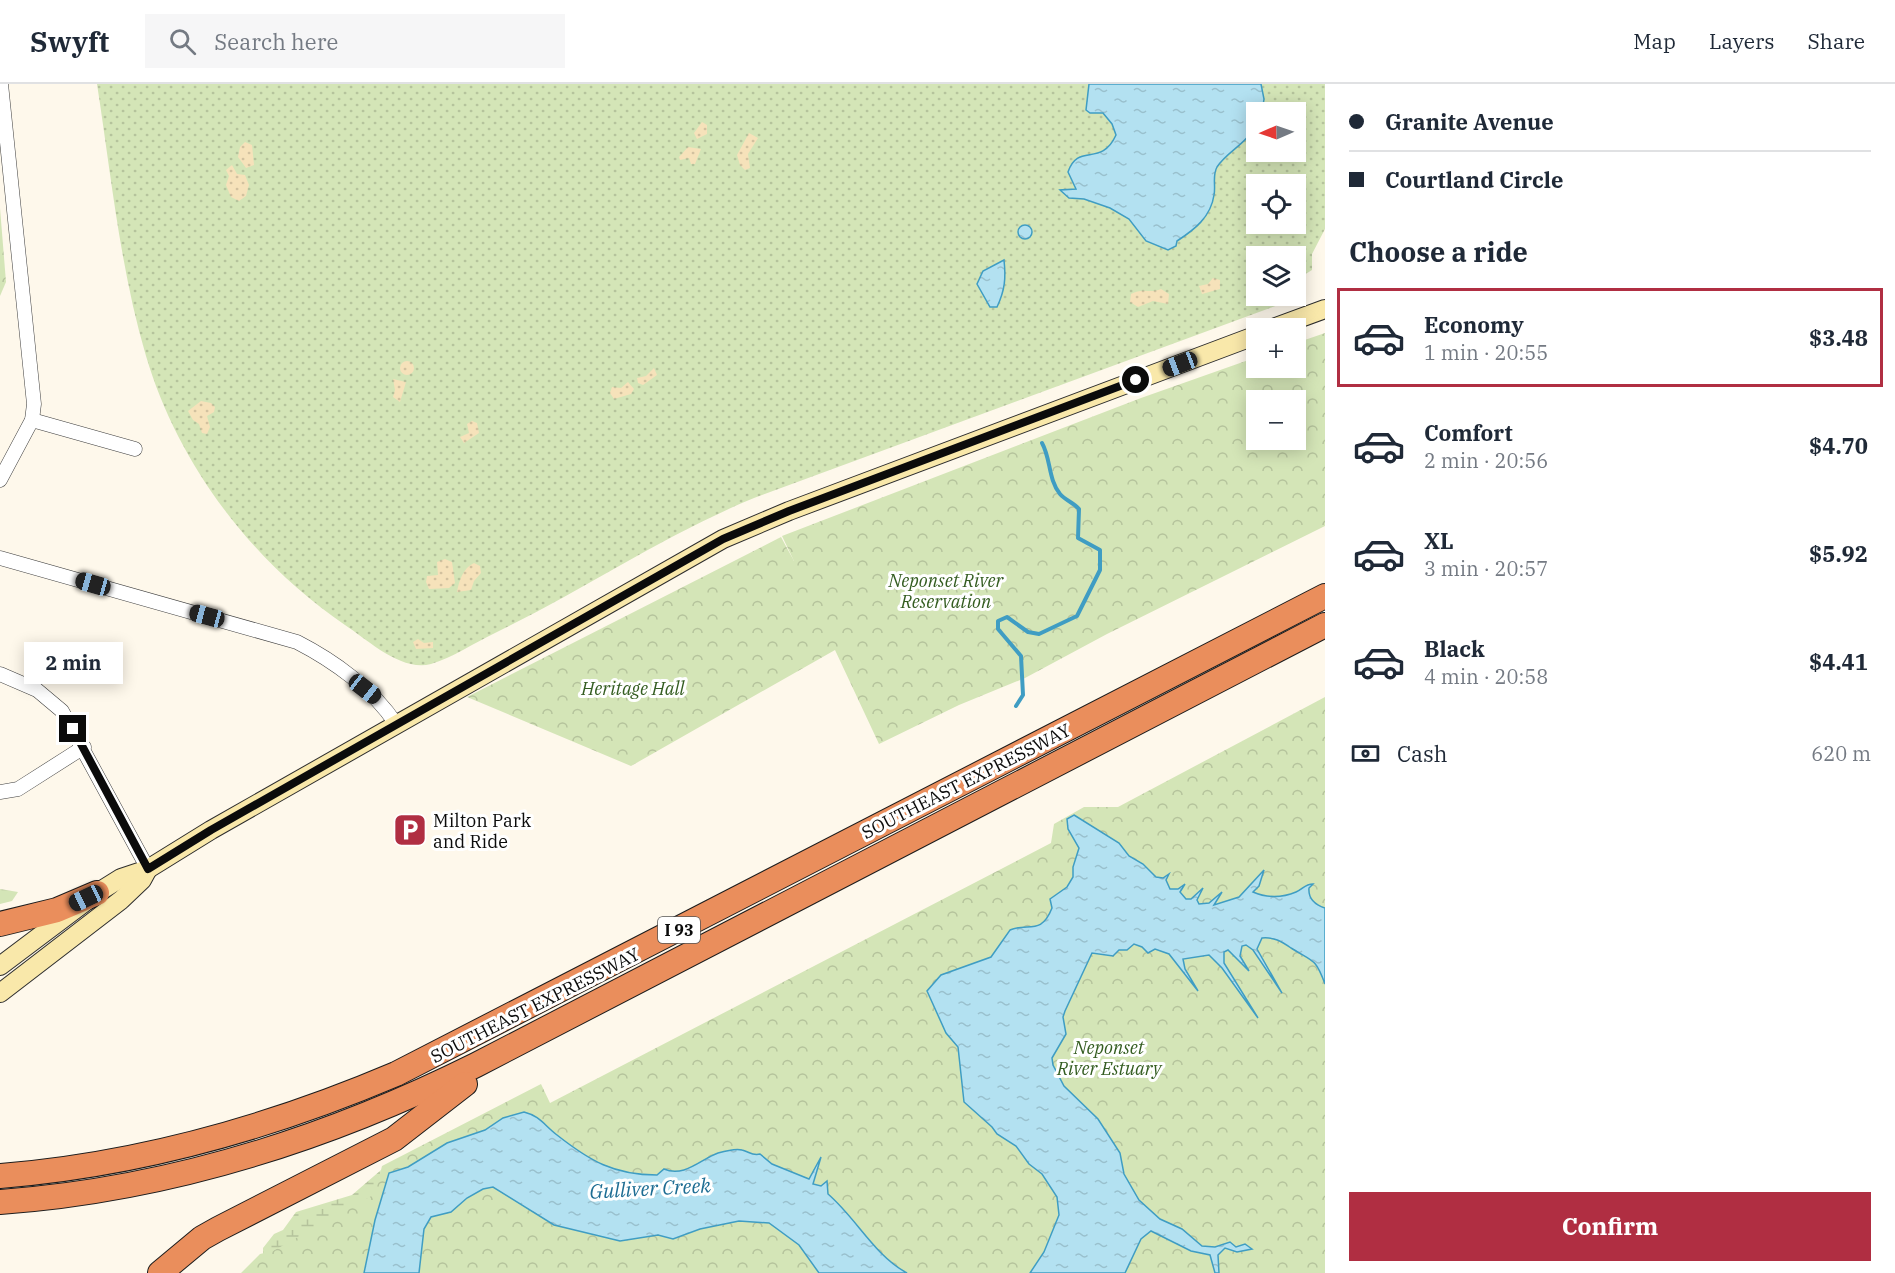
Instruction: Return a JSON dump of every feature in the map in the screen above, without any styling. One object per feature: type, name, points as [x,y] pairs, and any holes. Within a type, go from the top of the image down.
[{"type":"highway","name":"SOUTHEAST EXPRESSWAY","points":[[0,1176],[122,1160],[216,1139],[307,1110],[396,1074],[1325,596]]},
{"type":"highway","name":"I 93","points":[[0,1187],[112,1173],[218,1149],[311,1120],[400,1085],[1325,608]]},
{"type":"highway","name":"I 93","points":[[0,1202],[106,1189],[202,1169],[297,1141],[386,1107],[476,1065],[1325,625]]},
{"type":"highway","name":"SOUTHEAST EXPRESSWAY","points":[[0,1214],[117,1199],[252,1168],[382,1122],[465,1084],[1325,641]]},
{"type":"highway","points":[[0,924],[57,910],[97,893]]},
{"type":"highway","points":[[160,1273],[202,1238],[394,1139],[465,1084]]},
{"type":"main road","points":[[1301,318],[1325,309]]},
{"type":"main road","points":[[0,966],[97,893],[121,878],[148,869],[211,830],[723,539],[789,511],[1246,339]]},
{"type":"main road","points":[[0,993],[121,900],[142,880],[148,869]]},
{"type":"street","points":[[0,480],[32,420],[34,404],[1,84]]},
{"type":"street","points":[[32,420],[135,449]]},
{"type":"street","points":[[0,558],[278,634],[316,652],[381,702],[396,724]]},
{"type":"street","points":[[0,674],[37,690],[62,711],[84,747],[148,869]]},
{"type":"street","points":[[0,792],[18,789],[84,747]]},
{"type":"green space","points":[[97,84],[1325,84],[1325,229],[1312,254],[1312,270],[1306,274],[1306,246],[1246,246],[1246,306],[1275,306],[754,498],[655,546],[455,654],[431,664],[420,665],[408,663],[385,653],[311,600],[279,572],[250,541],[199,472],[160,396],[146,356],[129,289]]},
{"type":"green space","points":[[0,208],[6,282],[0,296]]},
{"type":"green space","name":"Neponset River Reservation","points":[[1325,333],[1325,526],[1107,634],[1025,678],[959,705],[879,744],[835,650],[631,766],[467,697],[781,537],[794,561],[782,536],[1141,398],[1246,361],[1246,378],[1306,378],[1306,340]]},
{"type":"green space","name":"Neponset River Estuary","points":[[1325,697],[1325,1273],[241,1273],[260,1254],[273,1251],[375,1194],[382,1166],[541,1084],[550,1103],[1051,843],[1054,824],[1084,807],[1118,807]]},
{"type":"green space","points":[[0,889],[18,892],[12,901],[0,904]]},
{"type":"green space","points":[[381,1170],[375,1203],[263,1273],[263,1248],[274,1234],[283,1230],[296,1212],[352,1195]]},
{"type":"sand","points":[[702,122],[707,125],[707,134],[697,139],[694,133]]},
{"type":"sand","points":[[749,133],[758,138],[748,154],[750,168],[745,170],[740,165],[737,155]]},
{"type":"sand","points":[[245,142],[252,145],[254,165],[246,168],[238,157],[240,147]]},
{"type":"sand","points":[[688,147],[701,149],[695,164],[691,164],[689,158],[680,160],[679,157]]},
{"type":"sand","points":[[232,165],[237,174],[245,175],[249,185],[246,196],[239,201],[231,197],[226,185],[229,176],[226,170]]},
{"type":"sand","points":[[1213,278],[1220,280],[1220,289],[1202,294],[1199,286],[1208,284]]},
{"type":"sand","points":[[1161,289],[1169,294],[1168,304],[1153,301],[1138,307],[1130,302],[1131,294],[1135,292]]},
{"type":"sand","points":[[404,361],[410,361],[414,368],[410,375],[404,375],[400,371],[400,365]]},
{"type":"sand","points":[[654,368],[657,375],[643,385],[638,383],[637,378],[646,376]]},
{"type":"sand","points":[[393,379],[406,382],[400,402],[393,397],[395,390]]},
{"type":"sand","points":[[628,382],[634,389],[631,394],[614,399],[610,393],[612,387],[621,388]]},
{"type":"sand","points":[[201,401],[211,403],[215,407],[214,412],[207,416],[210,427],[207,434],[202,433],[199,424],[193,420],[188,411]]},
{"type":"sand","points":[[472,421],[477,423],[479,433],[464,443],[460,437],[469,433],[467,424]]},
{"type":"sand","points":[[445,559],[452,562],[455,583],[449,588],[429,589],[426,582],[427,576],[438,575],[437,562]]},
{"type":"sand","points":[[474,563],[480,566],[481,573],[474,581],[471,590],[457,592],[464,571]]},
{"type":"sand","points":[[418,639],[424,643],[433,642],[433,648],[416,649],[413,642]]},
{"type":"water","points":[[1089,84],[1261,84],[1264,99],[1264,102],[1246,102],[1246,139],[1217,167],[1214,195],[1209,210],[1195,227],[1177,241],[1176,246],[1168,250],[1146,241],[1129,219],[1110,208],[1084,199],[1069,198],[1060,190],[1076,189],[1068,172],[1072,163],[1078,158],[1104,150],[1116,135],[1112,124],[1103,113],[1090,113],[1086,110]]},
{"type":"water","points":[[1022,225],[1028,225],[1032,232],[1028,239],[1022,239],[1018,235],[1018,229]]},
{"type":"water","points":[[1004,260],[1005,278],[1002,295],[997,307],[990,307],[977,284],[983,271]]},
{"type":"water","points":[[1074,815],[1119,843],[1129,856],[1143,864],[1156,877],[1163,878],[1169,874],[1166,880],[1170,889],[1178,889],[1185,884],[1180,892],[1186,899],[1191,899],[1203,888],[1197,900],[1199,904],[1209,903],[1222,892],[1214,905],[1239,897],[1264,870],[1259,886],[1253,892],[1280,896],[1291,894],[1313,884],[1309,888],[1311,898],[1325,908],[1325,984],[1313,961],[1274,939],[1262,938],[1257,949],[1282,993],[1253,950],[1246,945],[1242,946],[1240,956],[1249,971],[1228,950],[1224,952],[1224,963],[1258,1018],[1222,968],[1209,955],[1183,959],[1185,969],[1198,991],[1169,954],[1155,949],[1148,953],[1142,947],[1134,944],[1127,950],[1119,950],[1113,956],[1092,953],[1063,1017],[1066,1034],[1052,1058],[1053,1065],[1064,1086],[1098,1119],[1120,1153],[1124,1174],[1139,1200],[1160,1219],[1182,1229],[1202,1246],[1215,1247],[1230,1242],[1236,1247],[1245,1244],[1252,1249],[1237,1252],[1225,1248],[1218,1255],[1219,1273],[1215,1273],[1210,1255],[1191,1251],[1151,1231],[1141,1239],[1125,1273],[1030,1273],[1044,1252],[1059,1215],[1057,1197],[1042,1174],[1029,1164],[1016,1146],[997,1134],[964,1102],[958,1047],[946,1033],[927,991],[941,975],[991,957],[1010,930],[1039,925],[1048,917],[1052,908],[1050,899],[1067,887],[1073,877],[1073,867],[1079,848],[1068,829],[1067,819]]},
{"type":"water","name":"Gulliver Creek","points":[[524,1112],[538,1118],[569,1144],[592,1159],[603,1165],[628,1172],[657,1175],[664,1169],[678,1171],[692,1167],[718,1153],[737,1149],[760,1154],[772,1164],[809,1179],[821,1157],[813,1184],[821,1186],[827,1181],[828,1194],[885,1257],[907,1273],[819,1273],[799,1245],[769,1223],[739,1221],[700,1229],[673,1239],[658,1235],[620,1241],[554,1225],[493,1187],[483,1189],[467,1198],[451,1212],[431,1217],[424,1229],[419,1273],[364,1273],[375,1220],[389,1173],[408,1167],[447,1143],[485,1130],[503,1118]]},
{"type":"waterway","points":[[1016,706],[1023,695],[1021,656],[998,629],[998,621],[1007,617],[1028,632],[1039,634],[1077,616],[1100,570],[1100,550],[1078,538],[1079,509],[1062,496],[1056,488],[1042,443]]},
{"type":"place","name":"Milton Park and Ride","points":[[410,830]]},
{"type":"route","points":[[73,729],[148,869],[211,830],[723,539],[789,511],[1136,380]]},
{"type":"park label","name":"Heritage Hall","points":[[633,688]]}]
